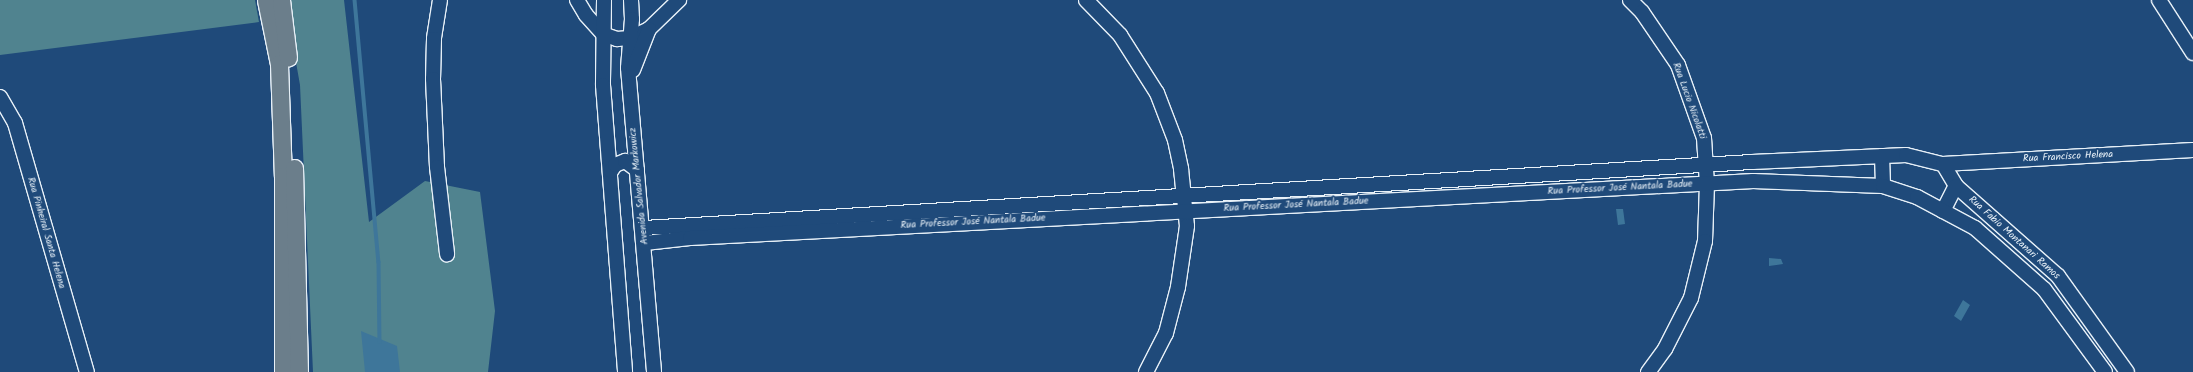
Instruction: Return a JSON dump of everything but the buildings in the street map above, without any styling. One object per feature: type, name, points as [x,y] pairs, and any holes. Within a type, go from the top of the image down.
[{"type":"main road","points":[[266,0],[279,64],[283,176],[283,372]]},
{"type":"main road","points":[[280,0],[289,66],[297,236],[299,372]]},
{"type":"street","points":[[440,0],[434,39],[433,79],[437,167],[447,254]]},
{"type":"street","points":[[577,0],[586,15],[603,34],[617,40],[630,38],[650,29]]},
{"type":"street","points":[[604,0],[603,85],[611,171],[625,372]]},
{"type":"street","name":"Avenida Salvador Markowicz","points":[[631,0],[630,88],[644,228],[654,372]]},
{"type":"street","points":[[630,88],[635,63],[650,29],[678,0]]},
{"type":"street","points":[[1086,0],[1120,35],[1157,93],[1175,140],[1185,196],[1186,242],[1178,287],[1166,333],[1146,372]]},
{"type":"street","name":"Rua Lucio Nicolatti","points":[[1630,0],[1642,12],[1678,65],[1704,138],[1707,184],[1705,241],[1691,298],[1666,349],[1648,372]]},
{"type":"street","points":[[2159,0],[2193,53]]},
{"type":"street","name":"Rua Pinheiral Santa Helena","points":[[0,97],[15,123],[87,372]]},
{"type":"street","name":"Rua Francisco Helena","points":[[1943,164],[2193,150]]},
{"type":"street","name":"Rua Professor José Nantala Badue","points":[[644,228],[1706,165],[1882,156],[1906,155],[1943,164]]},
{"type":"street","points":[[1882,156],[1883,186]]},
{"type":"street","points":[[611,171],[615,165],[625,161],[637,170]]},
{"type":"street","name":"Rua Fabio Montanari Ramos","points":[[1943,164],[1956,186],[2058,276],[2127,372]]},
{"type":"street","name":"Rua Professor José Nantala Badue","points":[[645,243],[690,238],[1753,181],[1883,186],[1917,197],[1943,211]]},
{"type":"street","points":[[1943,211],[1956,186]]},
{"type":"street","name":"Rua Fabio Montanari Ramos","points":[[1943,211],[1975,228],[2044,289],[2105,372]]},
{"type":"green space","points":[[0,0],[255,0],[259,22],[0,55]]},
{"type":"green space","points":[[285,0],[344,0],[369,222],[425,181],[480,192],[495,311],[488,372],[313,372],[300,85]]},
{"type":"water","points":[[1616,209],[1623,209],[1625,224],[1618,225]]},
{"type":"water","points":[[1769,258],[1781,259],[1783,264],[1769,266]]},
{"type":"water","points":[[1963,300],[1970,305],[1961,321],[1954,316]]},
{"type":"water","points":[[361,331],[397,346],[400,372],[365,372]]},
{"type":"waterway","points":[[355,0],[379,262],[380,342]]}]
